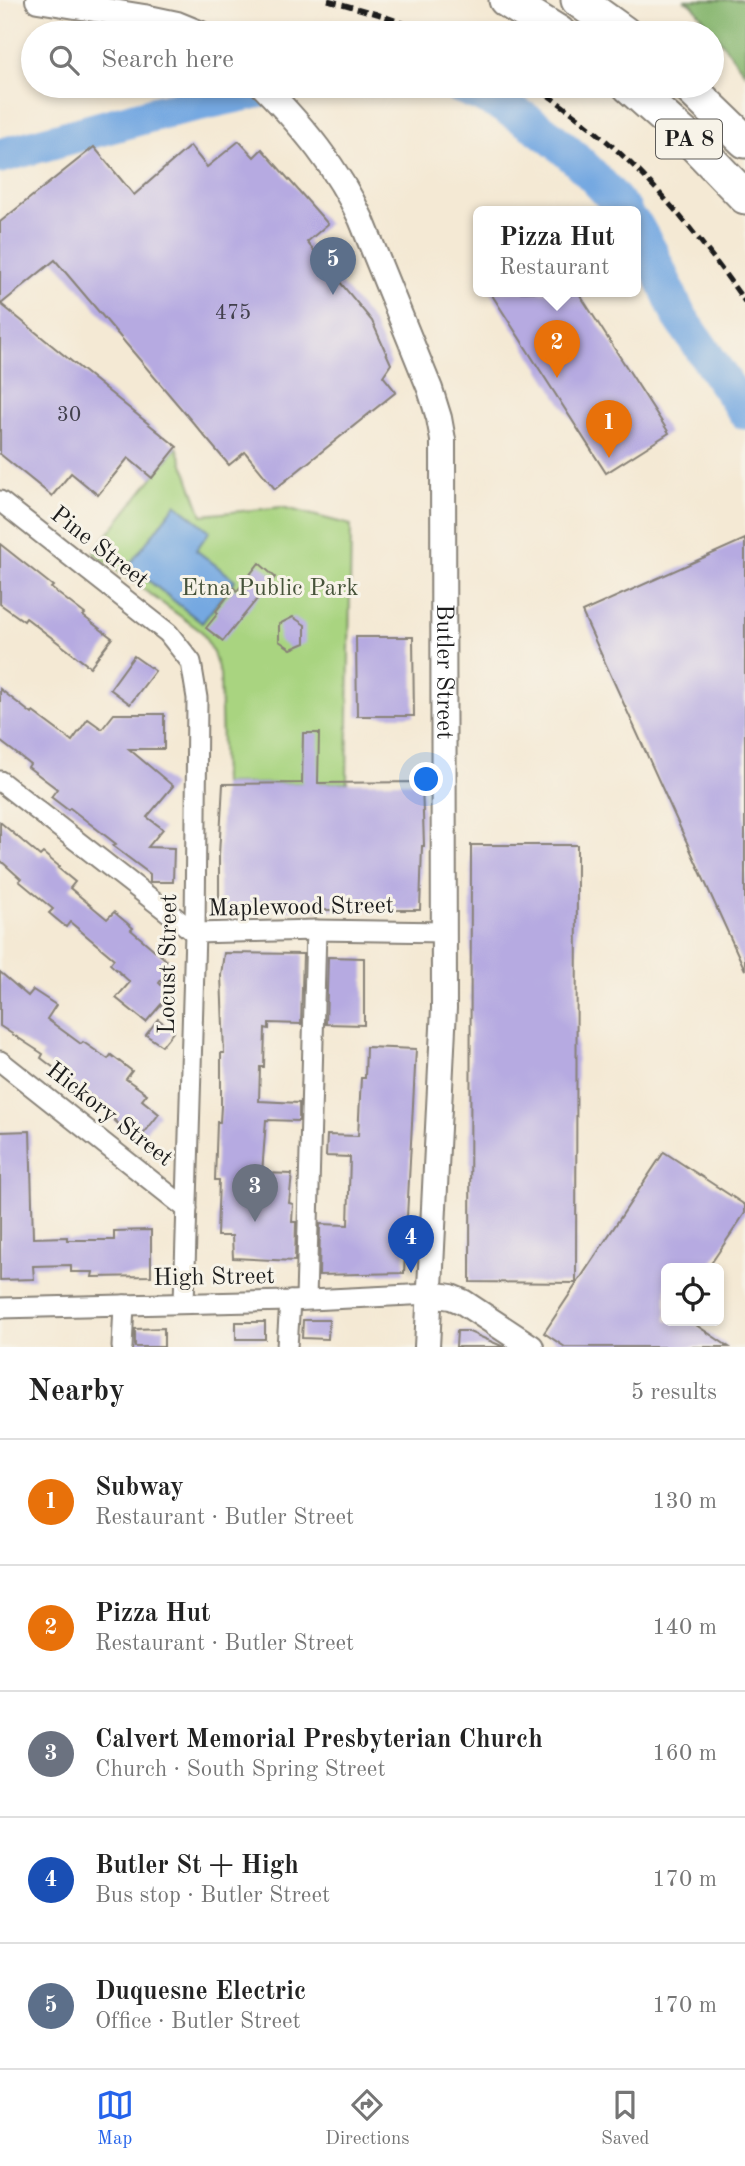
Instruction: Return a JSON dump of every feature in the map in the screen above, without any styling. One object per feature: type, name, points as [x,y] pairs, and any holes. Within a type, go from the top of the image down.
[{"type":"highway","points":[[506,0],[540,21]]},
{"type":"highway","points":[[578,0],[607,21]]},
{"type":"highway","name":"PA 8","points":[[642,98],[692,142],[745,197]]},
{"type":"highway","name":"PA 8","points":[[700,98],[745,141]]},
{"type":"street","points":[[38,0],[93,5],[164,21]]},
{"type":"street","name":"Butler Street","points":[[275,98],[332,165],[358,212],[433,397],[442,429],[445,932],[442,1074],[427,1347]]},
{"type":"street","name":"Pine Street","points":[[0,501],[168,633]]},
{"type":"street","name":"Locust Street","points":[[168,633],[191,662],[197,698],[195,933],[184,1303]]},
{"type":"street","name":"Maplewood Street","points":[[0,781],[195,933],[316,930],[445,932]]},
{"type":"street","points":[[288,1347],[298,1300],[316,930]]},
{"type":"street","name":"Hickory Street","points":[[0,1061],[187,1209]]},
{"type":"street","points":[[430,1294],[463,1303],[531,1347]]},
{"type":"street","name":"High Street","points":[[0,1308],[430,1294]]},
{"type":"street","points":[[122,1347],[124,1305]]},
{"type":"green space","points":[[684,0],[745,0],[745,73],[724,46],[724,21],[705,21],[692,4]]},
{"type":"green space","name":"Etna Public Park","points":[[177,447],[202,515],[282,507],[351,525],[347,783],[223,784],[220,674],[202,632],[93,553]]},
{"type":"water","points":[[176,504],[210,531],[196,550],[235,580],[202,623],[129,565]]},
{"type":"building","points":[[239,141],[254,157],[262,149],[328,224],[307,242],[372,321],[391,364],[383,376],[396,392],[275,489],[245,452],[229,465],[55,260],[1,304],[177,447],[152,478],[128,458],[98,495],[71,473],[52,496],[0,454],[0,222],[94,147],[134,195],[190,146],[207,167]]},
{"type":"building","points":[[493,297],[581,297],[669,433],[606,473]]},
{"type":"building","points":[[745,539],[745,970],[582,612]]},
{"type":"building","points":[[0,544],[112,638],[90,667],[26,618],[24,621],[0,604]]},
{"type":"building","points":[[259,563],[275,577],[223,641],[206,628],[234,588],[237,591]]},
{"type":"building","points":[[293,617],[305,625],[305,643],[291,649],[279,641],[279,624]]},
{"type":"building","points":[[356,637],[413,637],[414,716],[357,716]]},
{"type":"building","points":[[134,656],[155,671],[130,704],[110,689]]},
{"type":"building","points":[[0,689],[72,741],[88,719],[102,729],[114,714],[164,714],[164,749],[129,749],[173,786],[147,817],[163,829],[148,847],[174,848],[173,882],[150,882],[150,874],[113,846],[116,844],[70,808],[68,810],[51,797],[57,789],[0,741]]},
{"type":"building","points":[[303,733],[319,733],[318,783],[422,782],[424,846],[420,910],[219,910],[223,784],[302,783]]},
{"type":"building","points":[[0,822],[40,856],[43,853],[60,867],[58,868],[75,882],[70,888],[107,919],[114,912],[172,965],[159,983],[170,994],[146,1022],[116,998],[130,982],[110,964],[114,959],[70,922],[66,927],[49,913],[53,909],[19,881],[21,879],[0,860]]},
{"type":"building","points":[[471,845],[577,845],[576,1283],[470,1282]]},
{"type":"building","points":[[224,953],[303,954],[301,1024],[269,1023],[269,1029],[265,1028],[264,1067],[260,1067],[259,1101],[299,1103],[299,1121],[266,1120],[262,1173],[292,1174],[289,1203],[293,1204],[292,1222],[296,1222],[295,1261],[233,1258],[232,1236],[217,1236],[219,1180],[215,1180],[217,1122],[220,1122],[221,1106],[221,1053],[224,1053],[221,975]]},
{"type":"building","points":[[328,957],[364,958],[364,1025],[326,1024]]},
{"type":"building","points":[[0,972],[28,996],[33,990],[56,1005],[47,1019],[81,1044],[83,1042],[108,1059],[111,1055],[132,1071],[126,1079],[147,1094],[142,1100],[159,1114],[138,1141],[114,1120],[117,1116],[41,1058],[43,1054],[0,1026]]},
{"type":"building","points":[[158,1019],[174,1031],[162,1046],[146,1035]]},
{"type":"building","points":[[366,1047],[416,1049],[404,1273],[319,1275],[320,1224],[348,1225],[350,1157],[326,1156],[327,1135],[358,1136],[361,1078],[365,1078]]},
{"type":"building","points":[[30,1131],[33,1238],[114,1240],[114,1231],[151,1230],[151,1276],[92,1277],[93,1272],[71,1272],[71,1265],[33,1266],[34,1279],[0,1280],[0,1132]]},
{"type":"building","points":[[664,1152],[745,1205],[745,1213],[711,1263],[661,1263],[661,1326],[698,1326],[729,1347],[565,1347],[544,1333]]},
{"type":"building","points":[[303,1320],[329,1320],[328,1339],[302,1338]]},
{"type":"building","points":[[236,1322],[265,1322],[265,1339],[236,1339]]},
{"type":"building","points":[[164,1328],[164,1347],[135,1347],[135,1329]]},
{"type":"building","points":[[457,1331],[467,1331],[504,1347],[456,1347]]},
{"type":"waterway","points":[[0,156],[161,112],[225,98]]},
{"type":"waterway","points":[[488,98],[551,137],[589,172],[620,206]]},
{"type":"waterway","points":[[641,235],[678,314],[745,412]]},
{"type":"railway","points":[[328,0],[397,21]]},
{"type":"railway","points":[[551,98],[596,132],[650,183],[699,239],[745,302]]},
{"type":"place","name":"Duquesne Electric","points":[[333,295]]},
{"type":"place","name":"Pizza Hut","points":[[557,378]]},
{"type":"place","name":"Subway","points":[[609,458]]},
{"type":"place","name":"Calvert Memorial Presbyterian Church","points":[[255,1222]]},
{"type":"place","name":"Butler St + High","points":[[411,1273]]}]
